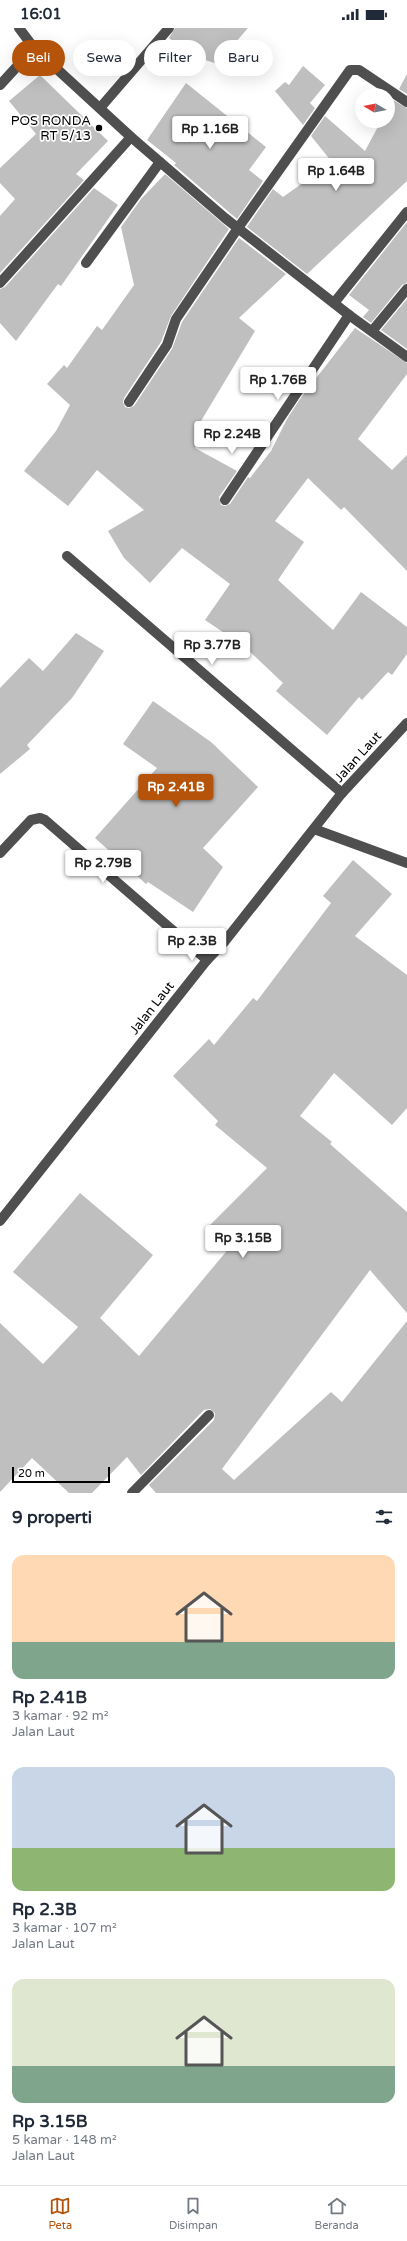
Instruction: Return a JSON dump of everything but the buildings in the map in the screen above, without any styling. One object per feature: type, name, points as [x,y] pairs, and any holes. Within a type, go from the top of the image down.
[{"type":"street","points":[[19,28],[28,40]]},
{"type":"street","points":[[100,108],[169,28]]},
{"type":"street","points":[[129,402],[167,345],[176,320],[238,228],[350,70],[359,70],[407,102]]},
{"type":"street","points":[[0,85],[12,72]]},
{"type":"street","points":[[65,76],[131,137],[238,228],[349,315],[373,330],[407,356]]},
{"type":"street","points":[[0,283],[131,137]]},
{"type":"street","points":[[86,263],[160,162]]},
{"type":"street","points":[[334,303],[407,212]]},
{"type":"street","points":[[373,330],[407,289]]},
{"type":"street","points":[[225,500],[349,315]]},
{"type":"street","points":[[67,556],[342,793]]},
{"type":"street","name":"Jalan Laut","points":[[0,1222],[207,960],[225,941],[342,793],[407,723]]},
{"type":"street","points":[[0,853],[31,820],[40,818],[45,820],[207,960]]},
{"type":"street","points":[[314,829],[407,863]]},
{"type":"street","points":[[132,1493],[209,1415]]},
{"type":"place","name":"POS RONDA RT 5/13","points":[[99,128]]}]
